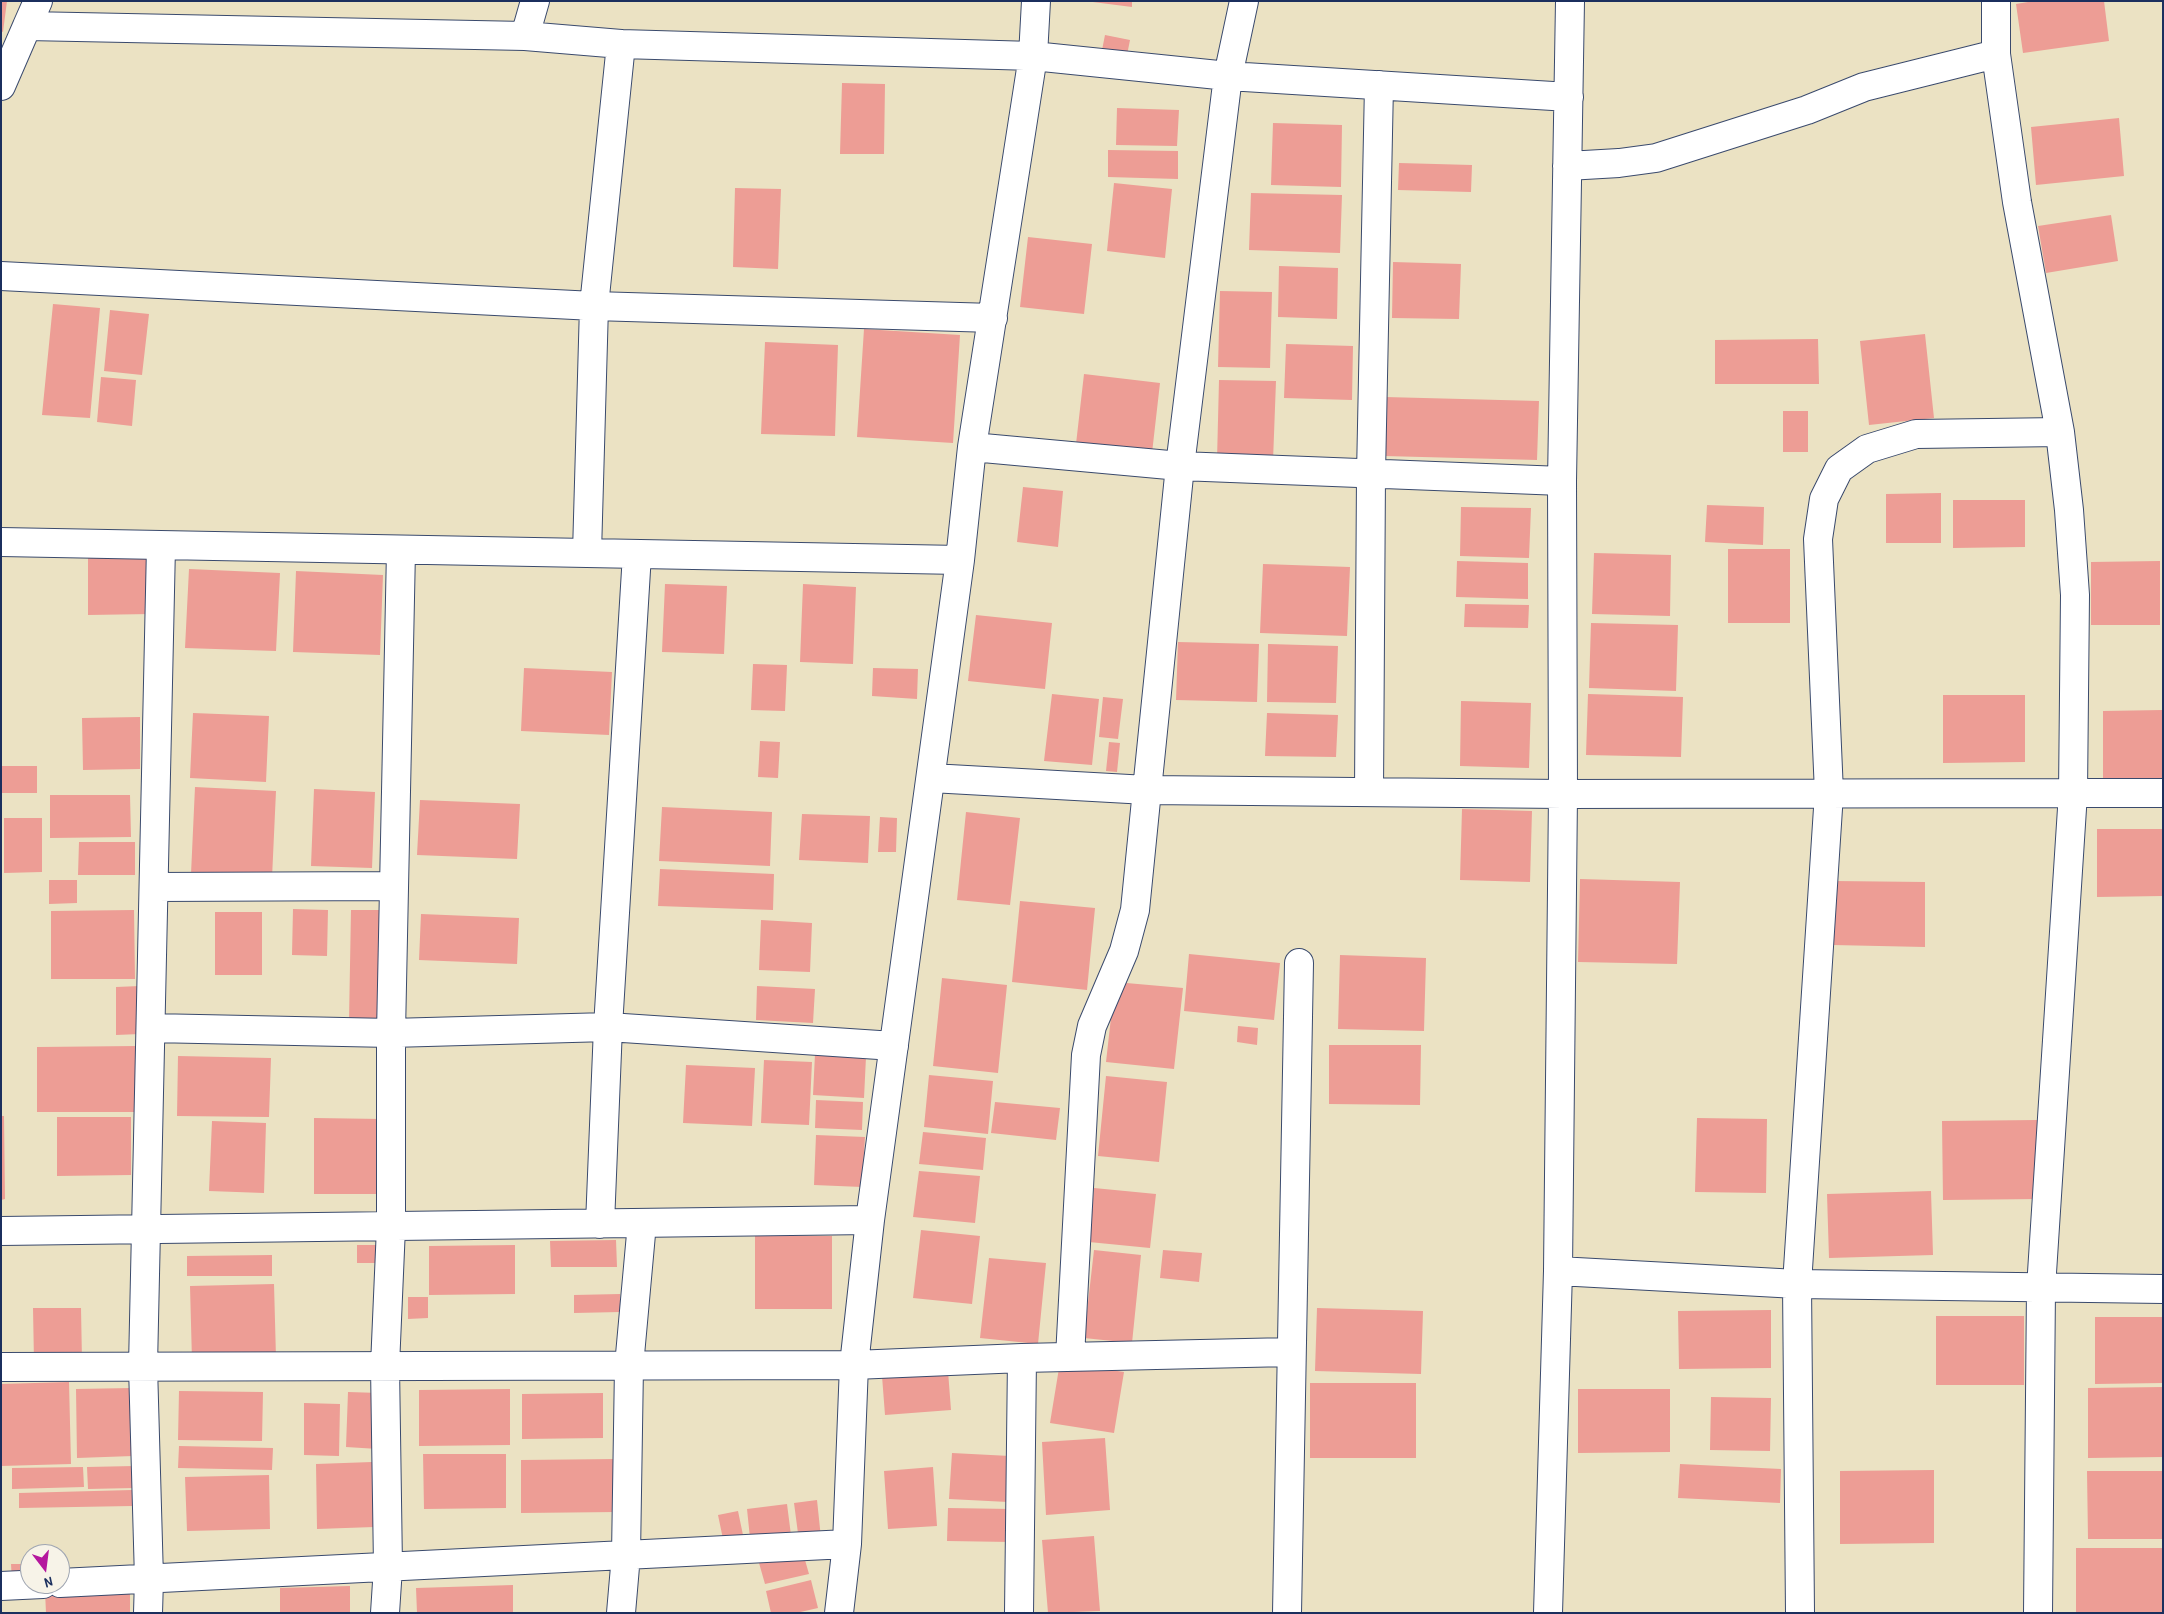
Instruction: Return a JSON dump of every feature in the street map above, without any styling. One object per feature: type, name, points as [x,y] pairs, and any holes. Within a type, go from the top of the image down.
[{"type":"street","points":[[1,86],[38,1]]},
{"type":"street","points":[[525,36],[536,1]]},
{"type":"street","points":[[839,1613],[847,1544],[854,1365],[870,1220],[960,560],[972,446],[1033,56],[1036,1]]},
{"type":"street","points":[[1070,1357],[1086,1055],[1092,1026],[1124,951],[1135,910],[1180,466],[1228,76],[1244,1]]},
{"type":"street","points":[[1548,1613],[1558,1271],[1563,794],[1562,481],[1570,1]]},
{"type":"street","points":[[1996,1],[1996,54],[2017,202],[2060,432],[2069,510],[2075,596],[2073,793],[2041,1288],[2038,1613]]},
{"type":"street","points":[[27,26],[525,36],[621,44],[1033,56],[1228,76],[1569,96]]},
{"type":"street","points":[[587,553],[594,306],[621,44]]},
{"type":"street","points":[[1567,166],[1619,163],[1656,158],[1807,110],[1864,87],[1996,54]]},
{"type":"street","points":[[1369,792],[1371,474],[1379,85]]},
{"type":"street","points":[[1,276],[594,306],[993,318]]},
{"type":"street","points":[[1800,1613],[1797,1284],[1829,794],[1818,539],[1824,499],[1839,469],[1867,448],[1916,434],[2060,432]]},
{"type":"street","points":[[972,446],[1180,466],[1562,481]]},
{"type":"street","points":[[1,542],[960,560]]},
{"type":"street","points":[[148,1613],[149,1579],[143,1366],[161,546]]},
{"type":"street","points":[[385,1613],[388,1567],[385,1366],[391,1227],[391,1033],[401,550]]},
{"type":"street","points":[[600,1224],[608,1027],[637,554]]},
{"type":"street","points":[[931,778],[1147,790],[1563,794],[2163,793]]},
{"type":"street","points":[[154,887],[394,886]]},
{"type":"street","points":[[1287,1613],[1290,1352],[1299,963]]},
{"type":"street","points":[[151,1028],[391,1033],[608,1027],[894,1046]]},
{"type":"street","points":[[1,1231],[870,1220]]},
{"type":"street","points":[[621,1613],[626,1555],[629,1366],[642,1223]]},
{"type":"street","points":[[1558,1271],[1797,1284],[2163,1289]]},
{"type":"street","points":[[1,1367],[854,1365],[1022,1358],[1290,1352]]},
{"type":"street","points":[[1020,1613],[1022,1358]]},
{"type":"street","points":[[70,1583],[847,1544]]},
{"type":"street","points":[[1,1586],[20,1585]]},
{"type":"building","points":[[1,1],[7,1],[3,32],[1,31]]},
{"type":"building","points":[[1085,1],[1132,1],[1132,7]]},
{"type":"building","points":[[2034,1],[2104,1],[2109,41],[2023,53],[2016,4]]},
{"type":"building","points":[[1105,35],[1130,40],[1126,60],[1101,55]]},
{"type":"building","points":[[842,83],[885,84],[884,154],[840,154]]},
{"type":"building","points":[[1117,108],[1179,110],[1177,146],[1116,145]]},
{"type":"building","points":[[2119,118],[2124,176],[2036,185],[2031,127]]},
{"type":"building","points":[[1273,123],[1342,125],[1341,187],[1271,185]]},
{"type":"building","points":[[1108,150],[1178,151],[1178,179],[1108,177]]},
{"type":"building","points":[[1399,163],[1472,165],[1471,192],[1398,190]]},
{"type":"building","points":[[1114,183],[1172,189],[1165,258],[1107,251]]},
{"type":"building","points":[[735,188],[781,189],[778,269],[733,267]]},
{"type":"building","points":[[1251,193],[1342,195],[1340,253],[1249,250]]},
{"type":"building","points":[[2111,215],[2118,261],[2046,273],[2038,226]]},
{"type":"building","points":[[1028,237],[1092,244],[1084,314],[1020,307]]},
{"type":"building","points":[[1393,262],[1461,264],[1459,319],[1392,318]]},
{"type":"building","points":[[1279,266],[1338,268],[1337,319],[1278,317]]},
{"type":"building","points":[[1220,291],[1272,292],[1270,368],[1218,367]]},
{"type":"building","points":[[53,304],[100,308],[90,418],[42,415]]},
{"type":"building","points":[[110,310],[149,314],[142,375],[104,371]]},
{"type":"building","points":[[864,329],[960,335],[953,443],[857,437]]},
{"type":"building","points":[[1925,334],[1934,418],[1869,425],[1860,341]]},
{"type":"building","points":[[1818,339],[1819,384],[1715,384],[1715,340]]},
{"type":"building","points":[[765,342],[838,345],[835,436],[761,434]]},
{"type":"building","points":[[1286,344],[1353,346],[1352,400],[1284,398]]},
{"type":"building","points":[[1084,374],[1160,383],[1152,453],[1076,444]]},
{"type":"building","points":[[101,377],[136,380],[132,426],[97,422]]},
{"type":"building","points":[[1219,380],[1276,381],[1273,461],[1217,460]]},
{"type":"building","points":[[1385,397],[1539,401],[1537,460],[1384,456]]},
{"type":"building","points":[[1783,411],[1808,411],[1808,452],[1783,452]]},
{"type":"building","points":[[1023,487],[1063,491],[1058,547],[1017,542]]},
{"type":"building","points":[[1941,493],[1941,543],[1886,543],[1886,494]]},
{"type":"building","points":[[1953,500],[2025,500],[2025,547],[1953,548]]},
{"type":"building","points":[[1707,505],[1764,507],[1763,545],[1705,542]]},
{"type":"building","points":[[1461,507],[1531,508],[1529,558],[1460,556]]},
{"type":"building","points":[[1728,549],[1790,549],[1790,623],[1728,623]]},
{"type":"building","points":[[1594,553],[1671,555],[1670,616],[1592,614]]},
{"type":"building","points":[[88,556],[151,556],[151,614],[88,615]]},
{"type":"building","points":[[1457,561],[1528,563],[1528,599],[1456,597]]},
{"type":"building","points":[[2160,561],[2160,625],[2091,625],[2091,562]]},
{"type":"building","points":[[1263,564],[1350,567],[1347,636],[1260,633]]},
{"type":"building","points":[[189,569],[280,573],[276,651],[185,648]]},
{"type":"building","points":[[296,571],[383,575],[380,655],[293,652]]},
{"type":"building","points":[[665,584],[727,586],[724,654],[662,652]]},
{"type":"building","points":[[803,584],[856,587],[853,664],[800,662]]},
{"type":"building","points":[[1465,604],[1529,605],[1528,628],[1464,627]]},
{"type":"building","points":[[976,615],[1052,623],[1045,689],[968,681]]},
{"type":"building","points":[[1591,623],[1678,625],[1676,691],[1589,688]]},
{"type":"building","points":[[1178,642],[1259,644],[1257,702],[1176,700]]},
{"type":"building","points":[[1268,644],[1338,646],[1336,703],[1267,702]]},
{"type":"building","points":[[753,664],[787,665],[785,711],[751,710]]},
{"type":"building","points":[[524,668],[612,672],[609,735],[521,731]]},
{"type":"building","points":[[873,668],[918,669],[917,699],[872,696]]},
{"type":"building","points":[[1052,694],[1099,699],[1092,765],[1044,761]]},
{"type":"building","points":[[1588,694],[1683,697],[1681,757],[1586,755]]},
{"type":"building","points":[[1943,695],[2025,695],[2025,762],[1943,763]]},
{"type":"building","points":[[1103,697],[1123,699],[1118,739],[1099,737]]},
{"type":"building","points":[[1461,701],[1531,703],[1529,768],[1460,766]]},
{"type":"building","points":[[2163,710],[2163,787],[2103,787],[2103,711]]},
{"type":"building","points":[[193,713],[269,716],[266,782],[190,778]]},
{"type":"building","points":[[1267,713],[1338,715],[1336,757],[1265,756]]},
{"type":"building","points":[[140,717],[140,769],[83,770],[82,718]]},
{"type":"building","points":[[760,741],[780,742],[778,778],[758,777]]},
{"type":"building","points":[[1109,742],[1120,743],[1117,772],[1106,771]]},
{"type":"building","points":[[1,766],[37,766],[37,793],[1,793]]},
{"type":"building","points":[[195,787],[276,791],[272,878],[191,874]]},
{"type":"building","points":[[314,789],[375,792],[372,868],[311,866]]},
{"type":"building","points":[[50,795],[130,795],[131,837],[50,838]]},
{"type":"building","points":[[420,800],[520,804],[517,859],[417,855]]},
{"type":"building","points":[[662,807],[772,812],[770,866],[659,861]]},
{"type":"building","points":[[1462,809],[1532,811],[1530,882],[1460,880]]},
{"type":"building","points":[[966,812],[1020,818],[1010,905],[957,900]]},
{"type":"building","points":[[802,814],[870,816],[868,863],[799,860]]},
{"type":"building","points":[[880,817],[897,818],[896,852],[878,852]]},
{"type":"building","points":[[4,818],[42,818],[42,872],[4,873]]},
{"type":"building","points":[[2097,829],[2163,829],[2163,896],[2097,897]]},
{"type":"building","points":[[79,842],[135,842],[135,875],[78,875]]},
{"type":"building","points":[[660,869],[774,874],[773,910],[658,906]]},
{"type":"building","points":[[1580,879],[1680,882],[1677,964],[1578,962]]},
{"type":"building","points":[[49,880],[77,880],[77,903],[49,904]]},
{"type":"building","points":[[1834,881],[1925,882],[1925,947],[1833,945]]},
{"type":"building","points":[[1020,901],[1095,908],[1087,990],[1012,982]]},
{"type":"building","points":[[293,909],[328,910],[327,956],[292,955]]},
{"type":"building","points":[[134,910],[135,979],[51,979],[51,911]]},
{"type":"building","points":[[351,910],[380,910],[379,1022],[349,1021]]},
{"type":"building","points":[[215,912],[262,912],[262,975],[215,975]]},
{"type":"building","points":[[421,914],[519,918],[517,964],[419,960]]},
{"type":"building","points":[[761,920],[812,923],[810,972],[759,970]]},
{"type":"building","points":[[1189,954],[1280,963],[1274,1020],[1184,1011]]},
{"type":"building","points":[[1340,955],[1426,958],[1424,1031],[1338,1029]]},
{"type":"building","points":[[942,978],[1007,985],[998,1073],[933,1066]]},
{"type":"building","points":[[1115,982],[1183,988],[1174,1069],[1106,1062]]},
{"type":"building","points":[[140,986],[140,1034],[116,1035],[116,987]]},
{"type":"building","points":[[757,986],[815,989],[813,1023],[756,1020]]},
{"type":"building","points":[[1238,1026],[1258,1028],[1257,1045],[1237,1042]]},
{"type":"building","points":[[1329,1045],[1421,1045],[1420,1105],[1329,1104]]},
{"type":"building","points":[[136,1046],[136,1112],[37,1112],[37,1047]]},
{"type":"building","points":[[815,1054],[866,1057],[864,1098],[813,1095]]},
{"type":"building","points":[[178,1056],[271,1058],[269,1117],[177,1116]]},
{"type":"building","points":[[764,1060],[812,1062],[809,1125],[761,1123]]},
{"type":"building","points":[[686,1065],[755,1068],[752,1126],[683,1123]]},
{"type":"building","points":[[929,1075],[993,1081],[988,1134],[924,1127]]},
{"type":"building","points":[[1106,1076],[1167,1082],[1159,1162],[1098,1156]]},
{"type":"building","points":[[816,1100],[863,1102],[862,1130],[815,1128]]},
{"type":"building","points":[[995,1102],[1060,1108],[1056,1140],[991,1133]]},
{"type":"building","points":[[1,1116],[4,1116],[5,1199],[1,1200]]},
{"type":"building","points":[[57,1117],[131,1117],[131,1175],[57,1176]]},
{"type":"building","points":[[314,1118],[382,1119],[381,1194],[314,1194]]},
{"type":"building","points":[[1697,1118],[1767,1119],[1766,1193],[1695,1192]]},
{"type":"building","points":[[2037,1120],[2038,1199],[1943,1200],[1942,1121]]},
{"type":"building","points":[[212,1121],[266,1123],[264,1193],[209,1191]]},
{"type":"building","points":[[923,1132],[986,1138],[983,1170],[919,1164]]},
{"type":"building","points":[[816,1135],[865,1137],[862,1187],[814,1185]]},
{"type":"building","points":[[919,1171],[980,1176],[975,1223],[913,1217]]},
{"type":"building","points":[[1094,1188],[1156,1194],[1150,1248],[1089,1242]]},
{"type":"building","points":[[1931,1191],[1933,1255],[1829,1258],[1827,1194]]},
{"type":"building","points":[[921,1230],[980,1236],[972,1304],[913,1298]]},
{"type":"building","points":[[755,1236],[832,1236],[832,1309],[755,1309]]},
{"type":"building","points":[[616,1240],[617,1267],[551,1267],[550,1241]]},
{"type":"building","points":[[357,1245],[376,1245],[377,1263],[357,1263]]},
{"type":"building","points":[[515,1245],[515,1294],[429,1295],[429,1246]]},
{"type":"building","points":[[1094,1250],[1141,1255],[1132,1343],[1084,1338]]},
{"type":"building","points":[[1163,1250],[1202,1253],[1199,1282],[1160,1278]]},
{"type":"building","points":[[272,1255],[272,1276],[187,1276],[187,1256]]},
{"type":"building","points":[[989,1258],[1046,1263],[1038,1344],[980,1338]]},
{"type":"building","points":[[274,1284],[276,1358],[192,1361],[190,1286]]},
{"type":"building","points":[[620,1294],[620,1312],[574,1313],[574,1295]]},
{"type":"building","points":[[408,1297],[428,1297],[428,1318],[408,1319]]},
{"type":"building","points":[[33,1308],[81,1308],[82,1361],[34,1362]]},
{"type":"building","points":[[1317,1308],[1423,1311],[1421,1374],[1315,1371]]},
{"type":"building","points":[[1771,1310],[1771,1368],[1679,1369],[1678,1311]]},
{"type":"building","points":[[1936,1316],[2024,1316],[2024,1385],[1936,1385]]},
{"type":"building","points":[[2095,1317],[2163,1317],[2163,1383],[2095,1384]]},
{"type":"building","points":[[1060,1362],[1124,1372],[1114,1433],[1050,1423]]},
{"type":"building","points":[[948,1371],[951,1410],[885,1415],[882,1376]]},
{"type":"building","points":[[69,1382],[71,1464],[1,1466],[1,1384]]},
{"type":"building","points":[[1310,1383],[1416,1383],[1416,1458],[1310,1458]]},
{"type":"building","points":[[2163,1387],[2163,1457],[2088,1458],[2088,1388]]},
{"type":"building","points":[[132,1388],[133,1456],[77,1458],[76,1389]]},
{"type":"building","points":[[510,1389],[510,1445],[419,1446],[419,1390]]},
{"type":"building","points":[[1578,1389],[1670,1389],[1670,1452],[1578,1453]]},
{"type":"building","points":[[179,1391],[263,1392],[262,1441],[178,1440]]},
{"type":"building","points":[[348,1392],[380,1393],[378,1449],[346,1447]]},
{"type":"building","points":[[603,1393],[603,1438],[522,1439],[522,1394]]},
{"type":"building","points":[[1711,1397],[1771,1398],[1770,1451],[1710,1450]]},
{"type":"building","points":[[304,1403],[340,1404],[339,1456],[304,1455]]},
{"type":"building","points":[[1105,1438],[1110,1510],[1046,1515],[1042,1442]]},
{"type":"building","points":[[179,1446],[273,1448],[272,1470],[178,1468]]},
{"type":"building","points":[[952,1453],[1010,1456],[1008,1502],[949,1499]]},
{"type":"building","points":[[423,1454],[506,1454],[506,1508],[424,1509]]},
{"type":"building","points":[[616,1459],[617,1512],[521,1513],[521,1460]]},
{"type":"building","points":[[372,1462],[374,1527],[317,1529],[316,1464]]},
{"type":"building","points":[[1680,1464],[1781,1469],[1780,1503],[1678,1498]]},
{"type":"building","points":[[134,1466],[134,1488],[88,1489],[87,1467]]},
{"type":"building","points":[[83,1467],[84,1487],[12,1489],[12,1468]]},
{"type":"building","points":[[933,1467],[937,1526],[888,1529],[884,1471]]},
{"type":"building","points":[[1934,1470],[1934,1543],[1840,1544],[1840,1471]]},
{"type":"building","points":[[2087,1471],[2163,1471],[2163,1539],[2088,1539]]},
{"type":"building","points":[[269,1475],[270,1529],[187,1531],[185,1477]]},
{"type":"building","points":[[132,1490],[132,1506],[19,1508],[19,1493]]},
{"type":"building","points":[[817,1500],[821,1538],[799,1541],[794,1503]]},
{"type":"building","points":[[787,1504],[792,1543],[751,1548],[747,1509]]},
{"type":"building","points":[[948,1508],[1012,1509],[1011,1542],[947,1541]]},
{"type":"building","points":[[738,1511],[743,1535],[723,1539],[718,1515]]},
{"type":"building","points":[[1094,1536],[1100,1611],[1048,1613],[1042,1540]]},
{"type":"building","points":[[2076,1548],[2163,1548],[2163,1613],[2076,1613]]},
{"type":"building","points":[[803,1553],[809,1574],[765,1584],[759,1563]]},
{"type":"building","points":[[11,1564],[20,1564],[20,1582],[12,1582]]},
{"type":"building","points":[[811,1580],[818,1608],[796,1613],[771,1613],[766,1591]]},
{"type":"building","points":[[513,1585],[513,1613],[417,1613],[416,1588]]},
{"type":"building","points":[[350,1586],[350,1613],[280,1613],[280,1588]]},
{"type":"building","points":[[130,1590],[130,1613],[46,1613],[45,1594],[70,1594],[70,1591]]}]
